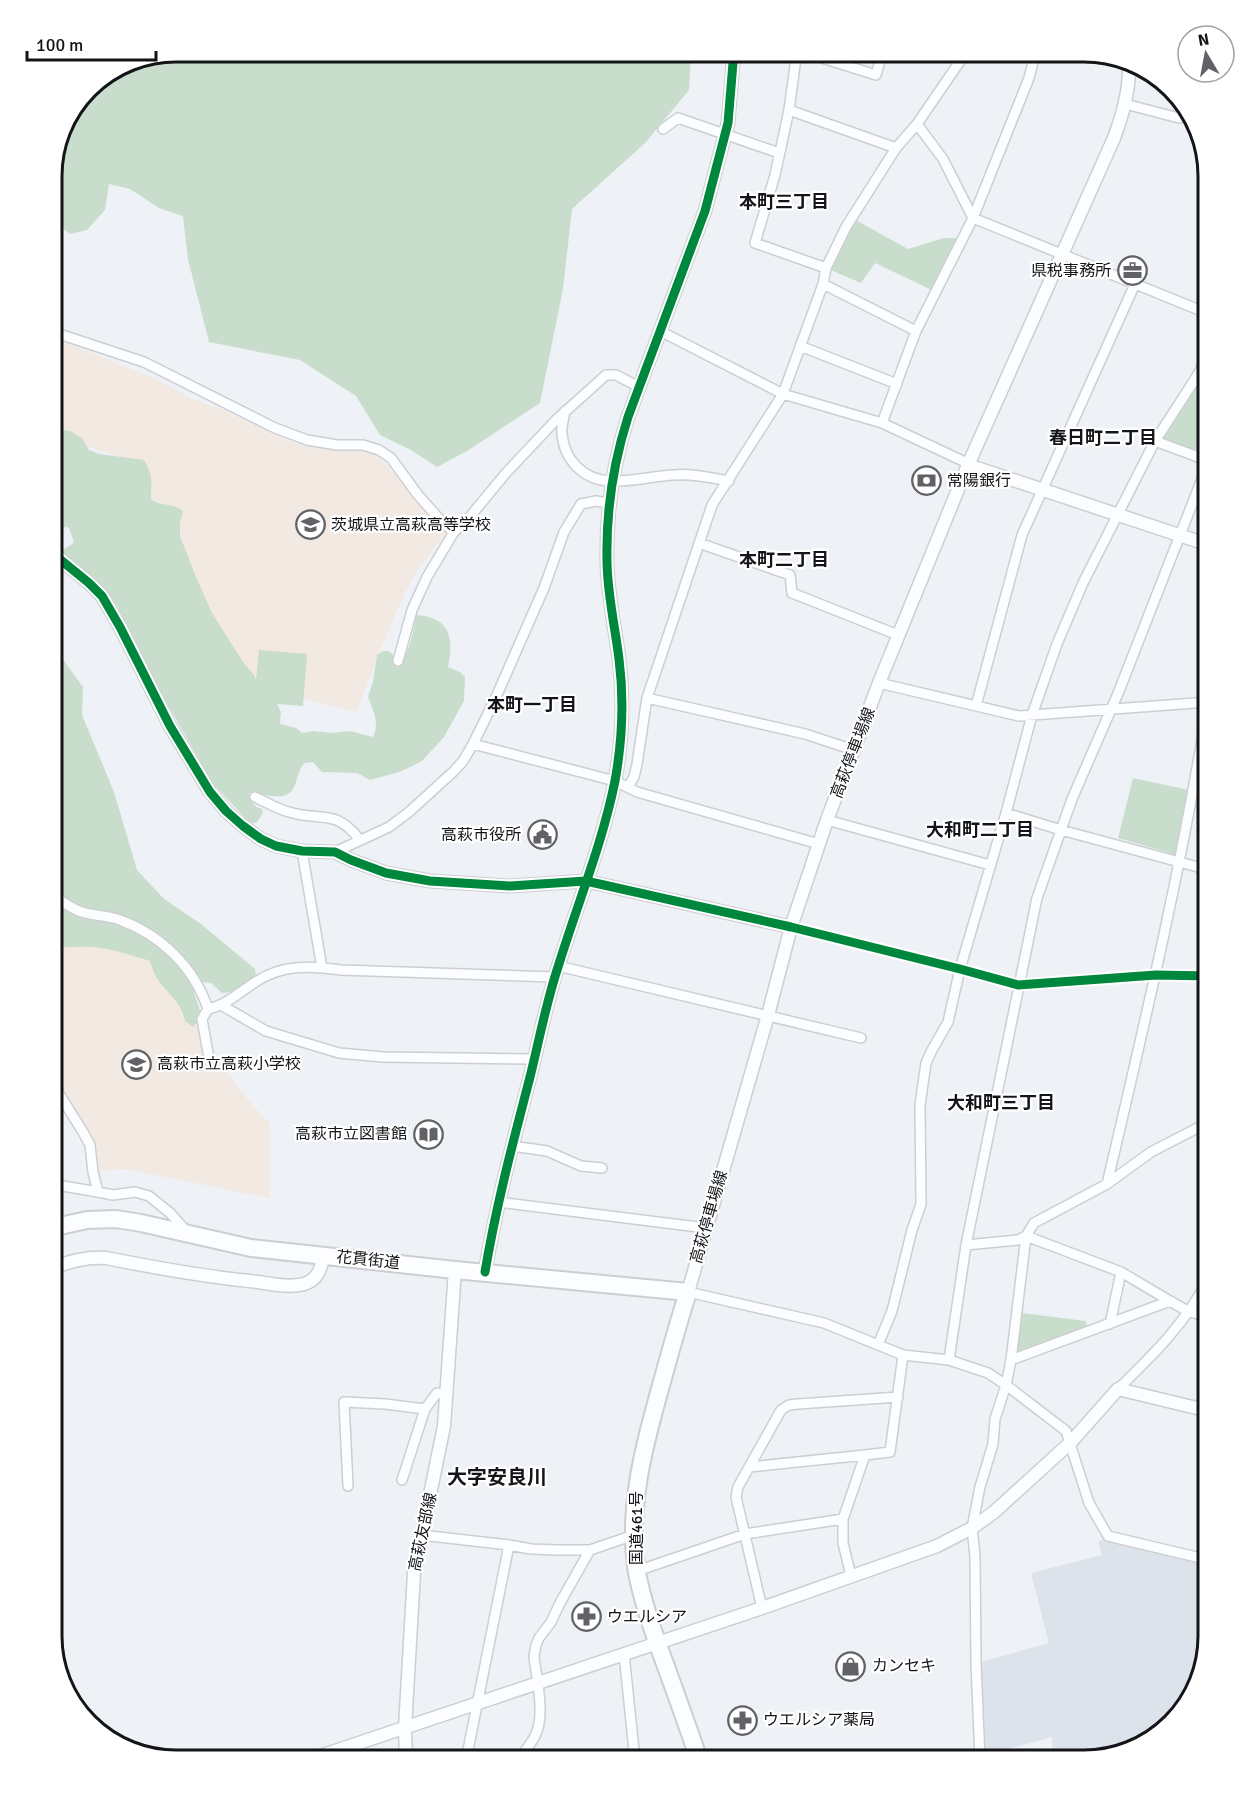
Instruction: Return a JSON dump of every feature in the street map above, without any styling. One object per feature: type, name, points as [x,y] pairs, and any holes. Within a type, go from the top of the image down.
[{"type":"highway","name":"花貫街道","points":[[62,1225],[87,1218],[116,1219],[251,1248],[688,1292]]},
{"type":"highway","name":"国道461号","points":[[688,1292],[648,1431],[636,1489],[634,1535],[641,1591],[695,1750]]},
{"type":"street","points":[[485,1272],[498,1202],[556,971],[592,865],[615,781],[622,690],[607,561],[608,503],[611,481],[619,447],[639,387],[705,211],[728,123],[733,62]]},
{"type":"street","points":[[797,62],[779,153],[755,243],[826,268]]},
{"type":"street","points":[[834,62],[876,75],[880,62]]},
{"type":"street","points":[[628,787],[634,777],[637,764],[647,698],[712,505],[783,394],[823,284],[826,268],[846,227],[896,148],[917,124],[959,62]]},
{"type":"street","points":[[882,423],[916,331],[973,218],[1029,78],[1033,62]]},
{"type":"street","name":"高萩停車場線","points":[[688,1292],[791,927],[827,820],[898,635],[968,465],[1114,138],[1125,104],[1129,71]]},
{"type":"street","points":[[1125,104],[1182,117]]},
{"type":"street","points":[[789,110],[896,148]]},
{"type":"street","points":[[663,129],[678,118],[779,153]]},
{"type":"street","points":[[917,124],[943,159],[973,218],[1198,310]]},
{"type":"street","points":[[823,284],[916,331]]},
{"type":"street","points":[[976,706],[1016,550],[1135,285]]},
{"type":"street","points":[[660,331],[783,394],[882,423],[968,465],[1198,542]]},
{"type":"street","points":[[62,335],[144,362],[275,428],[307,440],[337,445],[363,445],[379,450],[391,458],[418,495],[454,532]]},
{"type":"street","points":[[801,346],[897,384]]},
{"type":"street","points":[[398,661],[412,610],[427,577],[454,532],[565,411],[606,375],[616,375],[639,387]]},
{"type":"street","points":[[878,1345],[892,1311],[912,1230],[921,1204],[920,1105],[926,1063],[948,1022],[960,969],[1032,715],[1069,615],[1116,514],[1155,441],[1198,375]]},
{"type":"street","points":[[565,411],[562,432],[566,453],[578,469],[594,478],[611,481],[676,474],[729,481]]},
{"type":"street","points":[[1155,441],[1198,457]]},
{"type":"street","points":[[949,1360],[966,1245],[1037,898],[1072,799],[1111,709],[1198,489]]},
{"type":"street","points":[[335,852],[389,827],[454,771],[473,744],[544,588],[564,531],[581,504],[596,501],[608,503]]},
{"type":"street","points":[[699,543],[790,575],[792,593],[898,635]]},
{"type":"street","points":[[62,561],[102,596],[170,726],[210,792],[226,811],[261,838],[276,846],[302,851],[335,852],[386,873],[430,881],[510,886],[586,881],[791,927],[1018,985],[1156,975],[1198,976]]},
{"type":"street","points":[[879,683],[1019,716],[1198,703]]},
{"type":"street","points":[[647,698],[805,734],[854,750]]},
{"type":"street","points":[[473,744],[615,781],[637,792],[819,844]]},
{"type":"street","points":[[1107,1184],[1156,975],[1198,763]]},
{"type":"street","points":[[255,797],[289,812],[338,820],[350,827],[360,840]]},
{"type":"street","points":[[1006,813],[1198,867]]},
{"type":"street","points":[[827,820],[990,865]]},
{"type":"street","points":[[302,851],[322,968]]},
{"type":"street","points":[[62,901],[81,912],[116,919],[139,928],[162,942],[178,957],[189,972],[203,995],[208,1009]]},
{"type":"street","points":[[208,1053],[202,1019],[208,1009],[221,1005],[259,980],[284,968],[556,971],[768,1015],[861,1038]]},
{"type":"street","points":[[221,1005],[266,1031],[339,1053],[384,1057],[534,1059]]},
{"type":"street","points":[[62,1099],[90,1145],[98,1192]]},
{"type":"street","points":[[980,1750],[975,1556],[972,1528],[980,1487],[993,1444],[995,1419],[1011,1360],[1026,1236],[1034,1223],[1107,1184],[1151,1152],[1198,1128]]},
{"type":"street","points":[[512,1146],[547,1151],[581,1166],[602,1168]]},
{"type":"street","points":[[62,1186],[113,1195],[135,1192],[149,1196],[190,1235]]},
{"type":"street","points":[[498,1202],[706,1228]]},
{"type":"street","points":[[966,1245],[1018,1240],[1026,1236],[1121,1272],[1189,1312],[1198,1314]]},
{"type":"street","points":[[62,1264],[72,1260],[106,1258],[219,1278],[297,1285],[312,1281],[321,1268],[324,1255]]},
{"type":"street","name":"高萩友部線","points":[[406,1749],[411,1610],[416,1557],[439,1454],[447,1395],[455,1270]]},
{"type":"street","points":[[1110,1324],[1121,1272]]},
{"type":"street","points":[[688,1292],[824,1323],[903,1355],[949,1360],[988,1373],[1066,1431],[1089,1503],[1108,1536],[1198,1557]]},
{"type":"street","points":[[341,1749],[762,1608],[937,1546],[972,1528],[993,1514],[1071,1442],[1118,1389],[1143,1365],[1189,1312],[1198,1296]]},
{"type":"street","points":[[1011,1360],[1170,1301]]},
{"type":"street","points":[[749,1467],[890,1452],[903,1355]]},
{"type":"street","points":[[1118,1389],[1198,1408]]},
{"type":"street","points":[[402,1480],[425,1409],[437,1393],[447,1395]]},
{"type":"street","points":[[762,1608],[736,1497],[738,1487],[781,1410],[789,1406],[898,1397]]},
{"type":"street","points":[[348,1486],[344,1402],[425,1409]]},
{"type":"street","points":[[851,1576],[843,1543],[843,1519],[865,1455]]},
{"type":"street","points":[[637,1571],[745,1534],[843,1519]]},
{"type":"street","points":[[421,1535],[531,1549],[590,1550],[634,1535]]},
{"type":"street","points":[[468,1749],[509,1545]]},
{"type":"street","points":[[525,1749],[535,1736],[540,1722],[534,1656],[536,1645],[551,1623],[590,1550]]},
{"type":"street","points":[[624,1654],[634,1750]]},
{"type":"shaded area","name":"茨城県立高萩高等学校","points":[[62,341],[156,379],[194,400],[219,408],[286,440],[307,447],[374,453],[404,483],[446,533],[418,569],[404,594],[356,712],[242,684],[186,579],[178,518],[143,494],[122,458],[62,436]]},
{"type":"shaded area","name":"高萩市立高萩小学校","points":[[62,930],[122,938],[191,993],[213,1053],[247,1099],[270,1124],[270,1198],[126,1169],[97,1171],[97,1156],[84,1128],[62,1093]]},
{"type":"shaded area","points":[[1104,1539],[1198,1563],[1198,1651],[1190,1679],[1183,1693],[1175,1705],[1154,1726],[1114,1746],[1085,1750],[1053,1750],[1052,1737],[1004,1750],[985,1750],[981,1662],[1049,1643],[1031,1573],[1102,1555],[1098,1542]]},
{"type":"green space","points":[[168,62],[690,62],[689,90],[645,143],[572,209],[563,289],[540,403],[467,451],[437,467],[411,450],[380,435],[356,396],[300,360],[209,342],[188,259],[183,216],[159,208],[130,189],[109,184],[105,210],[87,230],[70,234],[62,228],[62,168],[65,146],[73,125],[85,106],[100,90],[132,70],[153,64]]},
{"type":"green space","points":[[852,218],[908,249],[944,238],[963,238],[936,292],[875,263],[861,283],[826,268]]},
{"type":"green space","points":[[1198,375],[1198,457],[1155,441]]},
{"type":"green space","points":[[62,430],[70,431],[82,438],[89,450],[99,454],[144,460],[151,475],[151,499],[158,503],[175,506],[183,511],[180,536],[196,577],[212,613],[256,680],[259,650],[307,654],[303,706],[277,704],[281,712],[280,724],[296,728],[302,733],[350,731],[373,737],[376,721],[368,697],[377,655],[383,651],[389,651],[400,662],[409,647],[416,615],[437,620],[447,631],[450,639],[448,667],[465,677],[464,701],[444,737],[422,761],[402,771],[370,780],[357,773],[322,772],[313,762],[304,763],[293,789],[284,796],[249,793],[250,799],[262,809],[263,813],[257,822],[251,824],[213,784],[139,654],[117,606],[98,583],[62,557],[62,551],[74,542],[66,526],[62,530]]},
{"type":"green space","points":[[62,658],[83,687],[82,715],[114,792],[137,870],[164,899],[201,924],[255,969],[256,978],[237,991],[222,993],[211,983],[195,981],[194,993],[202,1016],[193,1027],[185,1021],[178,1004],[158,980],[150,961],[106,949],[62,946]]},
{"type":"green space","points":[[1133,778],[1189,790],[1177,855],[1118,838]]},
{"type":"green space","points":[[1022,1313],[1086,1321],[1087,1330],[1016,1354]]},
{"type":"cycle path","points":[[485,1272],[505,1174],[550,994],[596,852],[615,781],[621,736],[622,704],[607,560],[609,505],[614,470],[628,417],[705,211],[728,123],[733,62]]},
{"type":"cycle path","points":[[62,561],[102,596],[170,726],[210,792],[243,826],[276,846],[302,851],[335,852],[386,873],[430,881],[510,886],[586,881],[791,927],[1018,985],[1156,975],[1198,976]]},
{"type":"place","name":"県税事務所","points":[[1132,271]]},
{"type":"place","name":"常陽銀行","points":[[926,481]]},
{"type":"place","name":"茨城県立高萩高等学校","points":[[310,525]]},
{"type":"place","name":"高萩市役所","points":[[542,835]]},
{"type":"place","name":"高萩市立高萩小学校","points":[[136,1064]]},
{"type":"place","name":"高萩市立図書館","points":[[428,1134]]},
{"type":"place","name":"ウエルシア","points":[[586,1617]]},
{"type":"place","name":"カンセキ","points":[[851,1666]]},
{"type":"place","name":"ウエルシア薬局","points":[[742,1720]]},
{"type":"district","name":"本町三丁目","points":[[784,202]]},
{"type":"district","name":"春日町二丁目","points":[[1103,438]]},
{"type":"district","name":"本町二丁目","points":[[784,560]]},
{"type":"district","name":"本町一丁目","points":[[532,705]]},
{"type":"district","name":"大和町二丁目","points":[[980,830]]},
{"type":"district","name":"大和町三丁目","points":[[1001,1103]]},
{"type":"district","name":"大字安良川","points":[[497,1477]]}]
